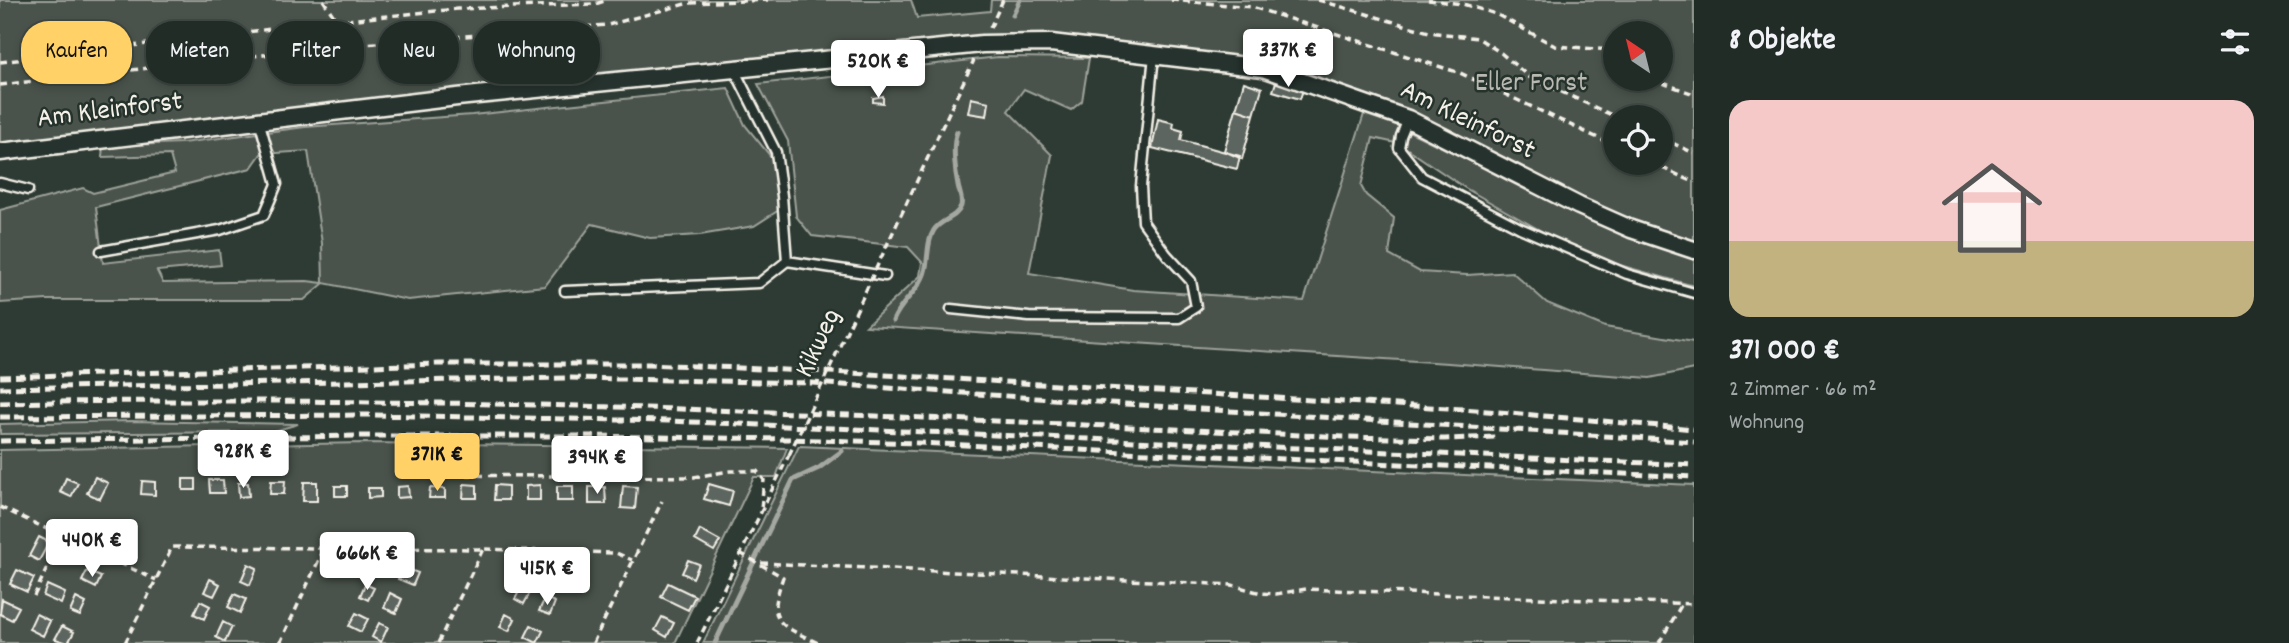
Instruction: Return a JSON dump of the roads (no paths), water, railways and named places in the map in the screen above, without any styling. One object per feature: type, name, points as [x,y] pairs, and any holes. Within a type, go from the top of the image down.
[{"type":"street","name":"Am Kleinforst","points":[[0,152],[457,97],[1051,43],[1263,68],[1408,119],[1579,206],[1631,229],[1694,250]]},
{"type":"lane","points":[[951,309],[1029,317],[1179,318],[1196,307],[1191,281],[1167,255],[1143,222],[1141,186],[1154,54]]},
{"type":"lane","points":[[735,71],[776,152],[787,261]]},
{"type":"lane","points":[[1408,119],[1399,148],[1422,177],[1520,228],[1627,274],[1694,293]]},
{"type":"lane","points":[[101,251],[220,230],[264,215],[277,184],[260,120]]},
{"type":"lane","points":[[0,183],[28,190]]},
{"type":"lane","points":[[565,291],[759,283],[787,261],[885,275]]},
{"type":"waterway","points":[[1013,15],[1020,0]]},
{"type":"waterway","points":[[893,321],[923,277],[931,235],[940,223],[956,214],[961,206],[954,158],[957,132]]},
{"type":"waterway","points":[[715,643],[793,480],[819,468],[842,451]]},
{"type":"railway","points":[[0,377],[439,364],[649,364],[852,373],[1464,409],[1694,429]]},
{"type":"railway","points":[[0,388],[571,378],[812,383],[1694,442]]},
{"type":"railway","points":[[0,403],[168,401],[504,404],[840,415],[1344,437],[1497,437]]},
{"type":"railway","points":[[0,417],[370,415],[669,421],[1694,465]]},
{"type":"railway","points":[[0,441],[363,436],[787,439],[1694,477]]},
{"type":"park label","name":"Eller Forst","points":[[1531,85]]}]
